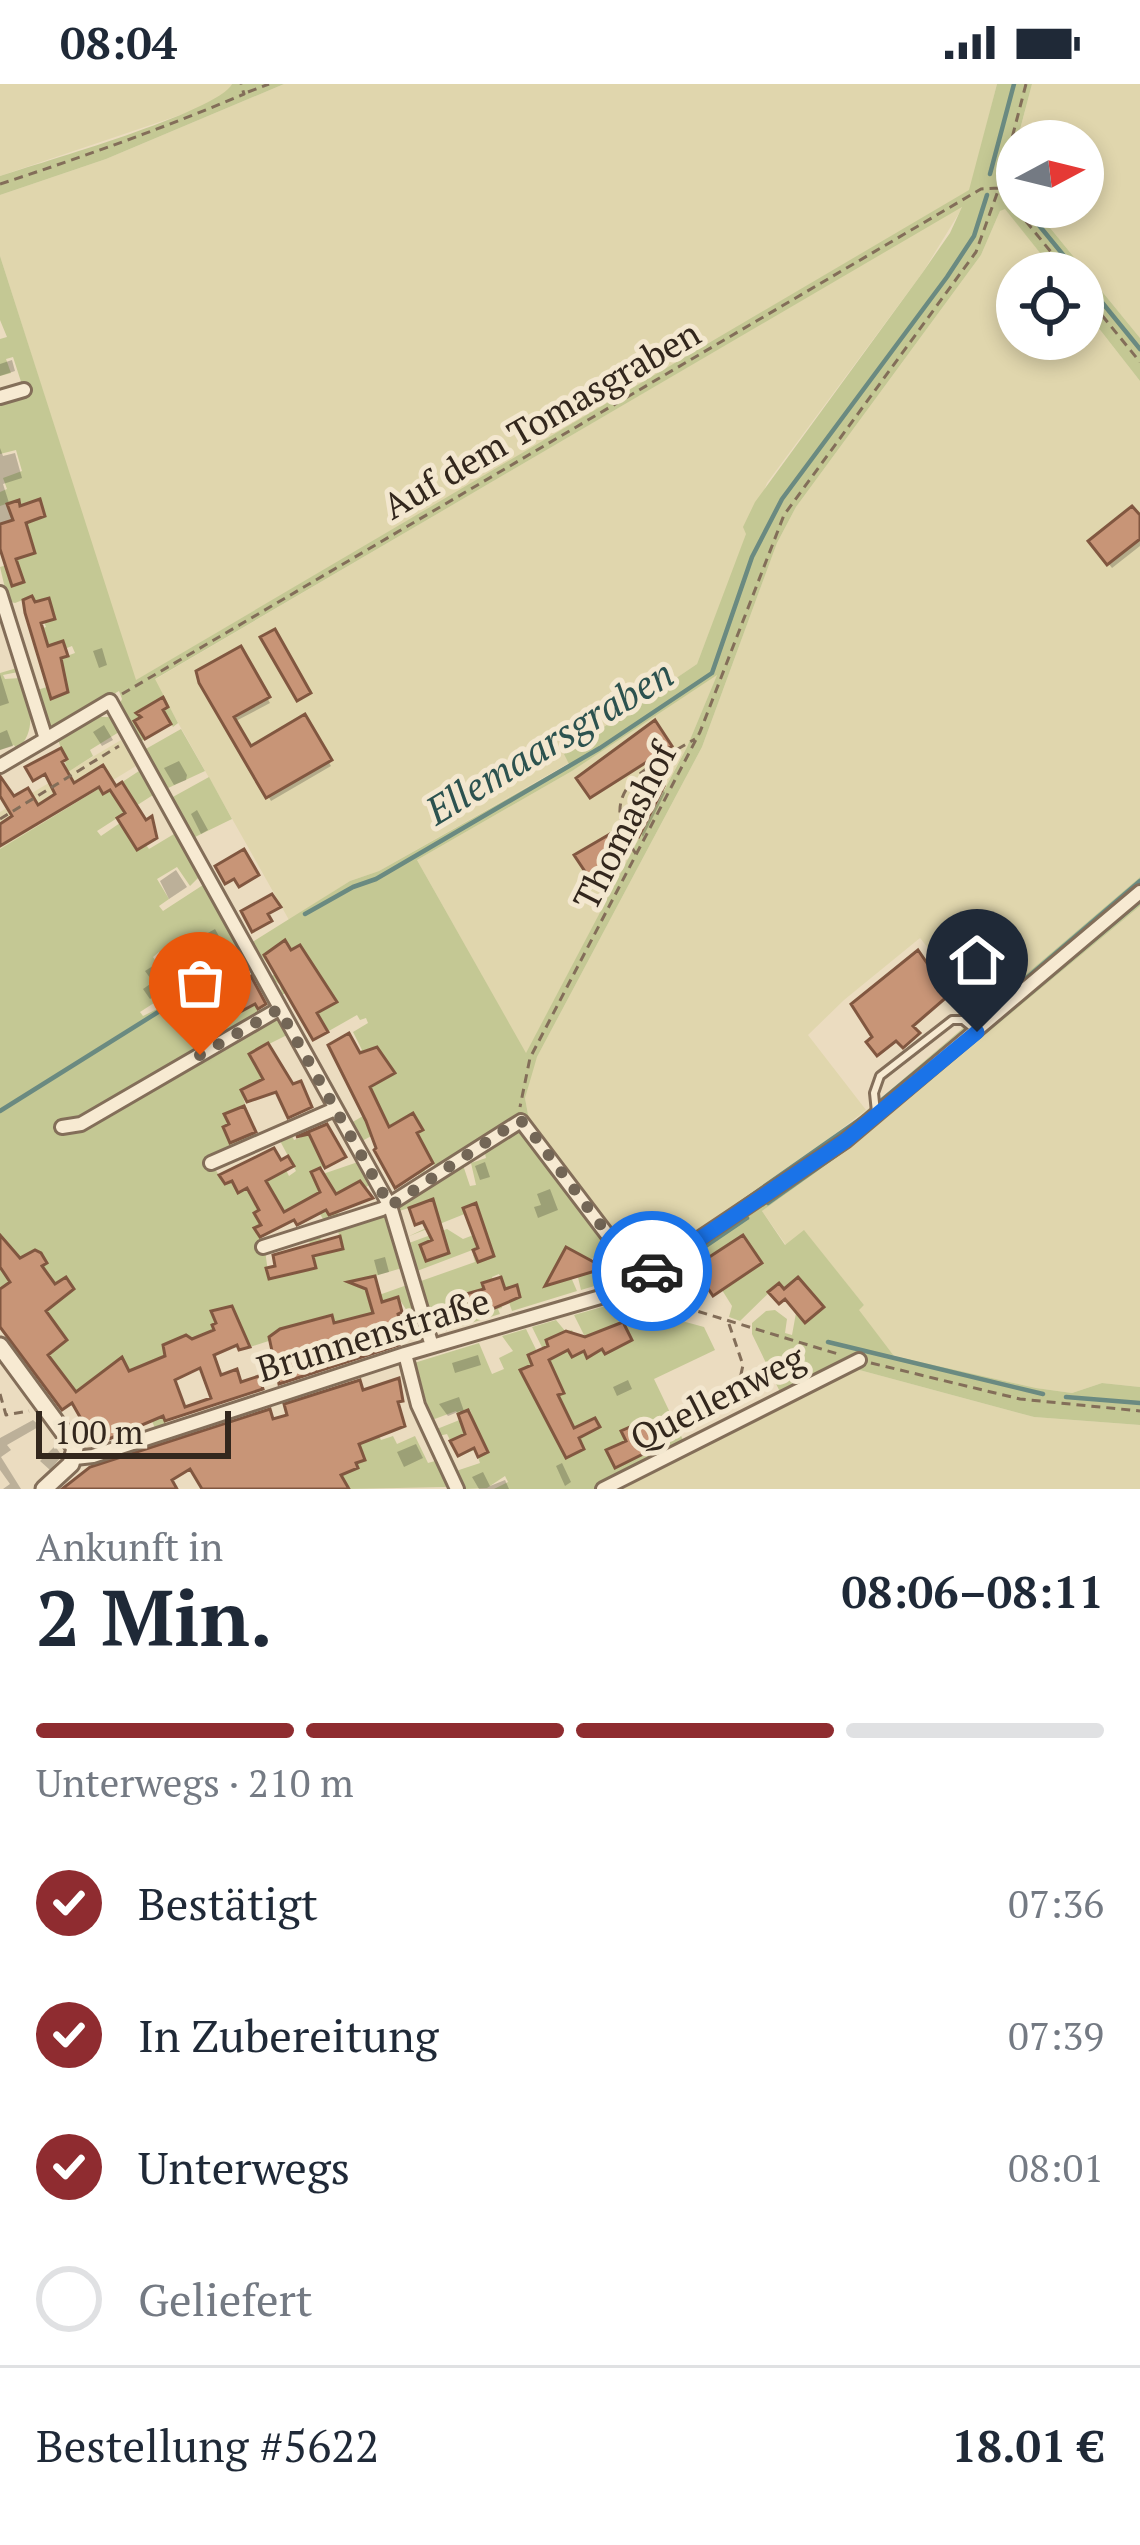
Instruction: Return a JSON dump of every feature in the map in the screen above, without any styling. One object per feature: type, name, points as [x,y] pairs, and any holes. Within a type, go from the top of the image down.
[{"type":"street","points":[[0,398],[24,390]]},
{"type":"street","points":[[0,593],[46,739]]},
{"type":"street","points":[[0,766],[110,701],[390,1206],[432,1346]]},
{"type":"street","name":"Brunnenstraße","points":[[75,1458],[621,1291],[845,1141],[1140,892]]},
{"type":"street","points":[[62,1127],[81,1124],[279,1009]]},
{"type":"street","points":[[212,1163],[335,1109]]},
{"type":"street","points":[[263,1247],[390,1206],[518,1121],[524,1122],[641,1279]]},
{"type":"street","points":[[0,1346],[75,1448],[75,1458],[44,1489]]},
{"type":"street","points":[[405,1354],[424,1420],[457,1489]]},
{"type":"street","name":"Quellenweg","points":[[603,1489],[859,1360]]},
{"type":"lane","points":[[876,1115],[875,1084],[891,1066],[952,1020],[963,1020],[977,1032]]},
{"type":"path","points":[[241,84],[244,94]]},
{"type":"path","points":[[0,184],[120,146],[268,84]]},
{"type":"path","name":"Thomashof","points":[[1017,120],[1026,84]]},
{"type":"path","name":"Auf dem Tomasgraben","points":[[110,701],[981,189],[996,188]]},
{"type":"path","name":"Thomashof","points":[[518,1121],[530,1058],[698,737],[784,515],[976,252],[996,196]]},
{"type":"path","points":[[1031,228],[1051,252]]},
{"type":"path","points":[[1104,318],[1140,362]]},
{"type":"path","points":[[637,856],[620,826],[620,798],[632,779],[698,737]]},
{"type":"path","points":[[0,819],[130,739]]},
{"type":"path","points":[[621,1291],[859,1360],[1020,1399],[1140,1411]]},
{"type":"path","points":[[722,1428],[743,1374],[741,1351],[728,1323]]},
{"type":"path","points":[[0,1394],[8,1416],[30,1411]]},
{"type":"shaded area","points":[[0,84],[232,84],[227,94],[195,110],[0,176]]},
{"type":"shaded area","points":[[284,84],[997,84],[970,190],[135,681],[0,256],[0,195],[106,159]]},
{"type":"shaded area","points":[[1032,84],[1140,84],[1140,338],[1104,294],[1104,252],[1070,252],[1050,228],[1104,228],[1104,120],[1023,120]]},
{"type":"shaded area","points":[[964,205],[923,272],[767,483],[697,664],[565,754],[569,763],[379,871],[350,881],[289,920],[154,680]]},
{"type":"shaded area","points":[[996,220],[996,228],[1021,228],[1040,252],[996,252],[996,360],[1104,360],[1104,335],[1140,381],[1140,877],[980,1013],[920,938],[808,1035],[866,1110],[646,1265],[635,1263],[529,1120],[525,1098],[529,1078],[702,747],[777,543],[796,507],[981,255]]},
{"type":"shaded area","points":[[718,673],[687,747],[526,1054],[417,860],[572,771]]},
{"type":"shaded area","points":[[121,740],[136,766],[0,849],[0,812]]},
{"type":"shaded area","points":[[1140,905],[1140,1387],[1102,1383],[1072,1393],[894,1356],[858,1310],[864,1305],[804,1231],[786,1245],[762,1211],[843,1153]]},
{"type":"shaded area","points":[[852,1368],[1034,1417],[1140,1425],[1140,1489],[611,1489]]},
{"type":"green space","points":[[232,84],[284,84],[106,159],[0,195],[0,176],[163,122],[220,95]]},
{"type":"green space","points":[[997,84],[1032,84],[1023,120],[996,120],[996,220],[981,255],[796,507],[777,543],[702,747],[537,1057],[525,1098],[535,1130],[634,1263],[646,1265],[846,1128],[1140,877],[1140,906],[843,1153],[762,1211],[785,1245],[804,1230],[864,1305],[859,1310],[894,1356],[1072,1393],[1102,1383],[1140,1387],[1140,1425],[1034,1417],[852,1368],[611,1489],[494,1489],[508,1482],[505,1476],[487,1488],[465,1489],[456,1471],[480,1463],[478,1457],[489,1451],[486,1446],[458,1456],[447,1434],[439,1436],[437,1429],[472,1415],[470,1410],[458,1415],[456,1411],[432,1420],[414,1363],[479,1343],[492,1374],[504,1369],[499,1358],[513,1351],[502,1336],[526,1329],[546,1370],[528,1380],[566,1457],[584,1448],[558,1395],[564,1392],[532,1327],[556,1320],[566,1332],[572,1330],[579,1345],[590,1347],[574,1315],[616,1303],[704,1327],[715,1350],[654,1379],[684,1442],[781,1394],[752,1334],[752,1323],[775,1310],[787,1319],[785,1333],[792,1335],[796,1313],[784,1299],[789,1294],[779,1283],[740,1321],[729,1317],[732,1306],[722,1290],[762,1263],[708,1288],[687,1304],[661,1295],[658,1276],[639,1287],[629,1274],[610,1264],[601,1250],[591,1260],[621,1278],[581,1290],[577,1273],[570,1275],[577,1291],[512,1311],[499,1274],[492,1277],[500,1314],[461,1326],[456,1312],[442,1315],[447,1331],[434,1326],[421,1281],[475,1262],[473,1255],[483,1246],[417,1271],[409,1243],[447,1229],[463,1239],[484,1231],[477,1209],[407,1237],[441,1221],[439,1216],[415,1225],[409,1208],[399,1211],[398,1207],[462,1162],[470,1186],[476,1185],[471,1163],[486,1158],[484,1149],[437,1170],[431,1160],[422,1164],[425,1171],[418,1175],[410,1162],[407,1117],[362,1141],[351,1123],[380,1106],[370,1087],[389,1076],[338,1063],[362,1050],[353,1032],[368,1023],[366,1018],[360,1020],[357,1015],[313,1040],[303,1021],[299,985],[282,995],[280,985],[270,977],[306,956],[301,945],[291,950],[294,956],[272,969],[251,943],[350,881],[379,871],[569,764],[564,754],[697,664],[755,502],[923,272],[962,207],[155,679],[178,723],[173,727],[157,701],[151,704],[153,710],[135,722],[145,739],[140,742],[119,706],[119,691],[55,728],[48,725],[37,690],[47,687],[44,677],[57,673],[53,661],[75,653],[72,646],[39,659],[30,632],[46,627],[44,622],[29,627],[25,613],[33,596],[8,601],[0,567],[17,562],[14,553],[33,546],[30,539],[0,547],[0,524],[15,519],[12,508],[20,505],[18,500],[0,506],[0,492],[7,489],[3,478],[22,471],[16,450],[0,454],[0,403],[25,394],[13,357],[6,359],[11,373],[0,376],[0,339],[7,337],[0,320],[0,256],[136,680],[969,190]],"holes":[[[717,675],[687,747],[526,1053],[417,860],[572,771]]]},
{"type":"green space","points":[[1020,228],[1050,228],[1070,252],[1039,252]]},
{"type":"green space","points":[[1104,294],[1140,338],[1140,381],[1104,335]]},
{"type":"green space","points":[[17,668],[18,672],[3,675],[20,678],[30,725],[17,750],[14,745],[0,750],[0,673]]},
{"type":"green space","points":[[95,717],[110,717],[119,732],[90,750],[93,756],[68,772],[58,739]]},
{"type":"green space","points":[[181,729],[205,771],[166,789],[144,750]]},
{"type":"green space","points":[[139,771],[153,795],[97,831],[101,836],[120,823],[130,838],[135,835],[149,849],[174,834],[199,877],[190,886],[177,867],[157,879],[169,899],[159,906],[163,911],[203,885],[238,949],[218,962],[210,947],[199,954],[208,969],[183,985],[159,952],[153,957],[172,985],[171,992],[140,1012],[143,1016],[195,990],[238,961],[240,1012],[255,1004],[259,1015],[269,1004],[287,1035],[249,1054],[263,1079],[241,1091],[256,1138],[209,1160],[225,1184],[232,1181],[238,1193],[263,1168],[270,1179],[286,1170],[289,1176],[296,1171],[279,1139],[309,1134],[324,1167],[312,1171],[314,1177],[358,1162],[370,1184],[337,1212],[341,1219],[326,1224],[320,1214],[298,1226],[289,1211],[284,1213],[271,1204],[255,1213],[261,1225],[254,1229],[264,1243],[269,1279],[316,1268],[308,1236],[317,1233],[322,1241],[318,1242],[342,1249],[337,1226],[386,1214],[402,1268],[365,1279],[379,1295],[407,1285],[414,1309],[407,1311],[398,1297],[386,1300],[381,1319],[250,1347],[240,1323],[234,1325],[230,1317],[193,1342],[185,1335],[162,1346],[165,1356],[143,1365],[166,1424],[155,1428],[123,1358],[77,1392],[58,1370],[36,1362],[58,1348],[39,1315],[60,1301],[38,1295],[43,1271],[30,1252],[20,1259],[15,1278],[0,1289],[0,849],[100,788],[104,794]]},
{"type":"green space","points":[[209,777],[232,819],[193,838],[171,798]]},
{"type":"green space","points":[[379,1436],[381,1440],[393,1436],[397,1444],[415,1436],[428,1463],[435,1461],[447,1487],[347,1489],[338,1471],[358,1468],[350,1448]]},
{"type":"building","points":[[40,499],[45,516],[26,523],[35,553],[16,559],[24,582],[12,586],[0,549],[0,524],[13,520],[7,504],[19,500],[20,506]]},
{"type":"building","points":[[1132,506],[1140,515],[1140,539],[1107,565],[1088,541]]},
{"type":"building","points":[[32,596],[35,602],[49,598],[55,619],[41,623],[48,646],[63,641],[68,656],[61,658],[68,692],[51,699],[25,613],[23,600]]},
{"type":"building","points":[[275,629],[311,693],[297,701],[260,637]]},
{"type":"building","points":[[241,646],[270,697],[234,717],[251,746],[305,714],[332,760],[266,798],[196,671]]},
{"type":"building","points":[[163,697],[168,707],[163,710],[171,724],[145,739],[134,721],[141,717],[136,713]]},
{"type":"building","points":[[655,720],[672,746],[590,798],[576,778]]},
{"type":"building","points":[[61,748],[67,759],[62,762],[74,783],[103,765],[116,786],[122,782],[146,820],[152,816],[157,838],[137,850],[117,818],[125,813],[110,790],[103,794],[99,787],[0,846],[0,824],[12,816],[0,796],[0,776],[14,796],[28,788],[38,805],[55,794],[45,774],[33,781],[25,767]]},
{"type":"building","points":[[649,772],[664,786],[639,836],[627,813]]},
{"type":"building","points":[[610,834],[624,856],[588,876],[574,855]]},
{"type":"building","points":[[244,849],[259,875],[239,887],[234,879],[225,884],[215,866]]},
{"type":"building","points":[[272,894],[281,907],[268,914],[272,921],[252,932],[241,911]]},
{"type":"building","points":[[285,940],[291,950],[300,945],[337,1002],[317,1013],[328,1032],[313,1040],[264,955]]},
{"type":"building","points":[[918,950],[949,995],[913,1026],[920,1033],[903,1048],[896,1041],[877,1056],[866,1042],[872,1037],[851,1004]]},
{"type":"building","points":[[251,976],[266,1004],[240,1012],[227,989]]},
{"type":"building","points":[[349,1033],[360,1053],[377,1047],[395,1073],[370,1087],[389,1127],[413,1113],[423,1130],[417,1133],[433,1163],[395,1188],[328,1045]]},
{"type":"building","points":[[268,1043],[293,1084],[301,1081],[312,1107],[288,1118],[276,1092],[247,1102],[241,1090],[263,1079],[249,1054]]},
{"type":"building","points":[[244,1106],[256,1132],[230,1143],[223,1127],[229,1124],[224,1114]]},
{"type":"building","points":[[327,1124],[346,1157],[325,1168],[309,1134],[296,1137]]},
{"type":"building","points":[[274,1148],[281,1160],[288,1156],[294,1166],[266,1181],[284,1212],[320,1192],[311,1172],[320,1168],[336,1194],[360,1181],[373,1198],[329,1215],[326,1210],[297,1225],[294,1220],[260,1237],[254,1228],[261,1225],[254,1213],[259,1210],[247,1188],[238,1193],[232,1181],[225,1184],[219,1175]]},
{"type":"building","points":[[433,1199],[449,1253],[426,1261],[420,1245],[432,1240],[423,1222],[415,1225],[409,1208]]},
{"type":"building","points":[[476,1203],[494,1256],[478,1262],[473,1250],[478,1248],[463,1208]]},
{"type":"building","points":[[0,1235],[20,1258],[35,1250],[41,1253],[47,1263],[42,1266],[55,1284],[66,1277],[74,1289],[46,1311],[67,1340],[48,1355],[76,1392],[122,1357],[129,1371],[165,1356],[163,1345],[214,1330],[211,1311],[232,1306],[250,1347],[239,1350],[237,1345],[214,1355],[221,1375],[237,1369],[241,1382],[259,1376],[263,1389],[165,1421],[163,1416],[102,1442],[98,1432],[92,1438],[72,1403],[62,1410],[0,1327],[0,1289],[10,1282],[0,1267]],"holes":[[[200,1368],[211,1398],[185,1407],[175,1380]]]},
{"type":"building","points":[[743,1235],[762,1263],[713,1296],[694,1267]]},
{"type":"building","points":[[340,1236],[343,1249],[313,1256],[316,1268],[269,1279],[266,1268],[275,1266],[273,1255]]},
{"type":"building","points":[[566,1247],[605,1268],[545,1286]]},
{"type":"building","points":[[375,1276],[382,1302],[398,1297],[402,1312],[398,1314],[402,1330],[396,1332],[399,1345],[279,1384],[269,1337],[280,1329],[332,1315],[334,1323],[373,1313],[366,1289],[348,1282]]},
{"type":"building","points":[[501,1277],[505,1289],[517,1285],[520,1297],[446,1329],[442,1315],[470,1306],[466,1294]]},
{"type":"building","points":[[798,1277],[824,1307],[805,1323],[785,1299],[779,1304],[768,1292],[779,1283],[784,1289]]},
{"type":"building","points":[[623,1322],[632,1340],[605,1354],[602,1349],[587,1358],[584,1351],[572,1357],[568,1350],[549,1360],[564,1393],[558,1395],[574,1428],[595,1418],[600,1427],[579,1438],[584,1449],[566,1458],[520,1370],[532,1365],[528,1355],[548,1346],[546,1340],[566,1331],[585,1337]]},
{"type":"building","points":[[399,1378],[403,1401],[398,1402],[405,1426],[359,1444],[365,1460],[341,1475],[349,1489],[202,1489],[190,1469],[172,1480],[177,1489],[62,1489],[90,1467],[270,1409],[273,1419],[287,1415],[284,1404],[360,1380],[363,1390]]},
{"type":"building","points":[[468,1410],[488,1452],[478,1457],[474,1448],[458,1456],[450,1441],[465,1434],[458,1414]]},
{"type":"building","points":[[655,1422],[665,1443],[615,1468],[606,1450],[626,1441],[621,1431]]},
{"type":"waterway","name":"Ellemaarsgraben","points":[[990,174],[1014,84]]},
{"type":"waterway","name":"Ellemaarsgraben","points":[[305,914],[376,879],[600,748],[712,673],[752,557],[782,499],[947,277],[974,236],[987,195]]},
{"type":"waterway","points":[[1041,228],[1061,252]]},
{"type":"waterway","points":[[1104,305],[1140,349]]},
{"type":"waterway","points":[[979,1019],[1140,881]]},
{"type":"waterway","points":[[768,1203],[846,1148],[1140,901]]},
{"type":"waterway","name":"Ellemaarsgraben","points":[[0,1111],[171,1004]]},
{"type":"waterway","points":[[882,1100],[962,1034]]},
{"type":"waterway","points":[[738,1205],[866,1115]]},
{"type":"waterway","points":[[688,1299],[664,1292],[663,1275],[747,1218]]},
{"type":"waterway","points":[[828,1342],[1043,1394]]},
{"type":"waterway","points":[[1066,1397],[1140,1403]]},
{"type":"way so far","points":[[200,1055],[279,1009],[390,1206],[518,1121],[524,1122],[641,1279],[652,1271]]},
{"type":"route","points":[[652,1271],[845,1141],[977,1032]]}]
